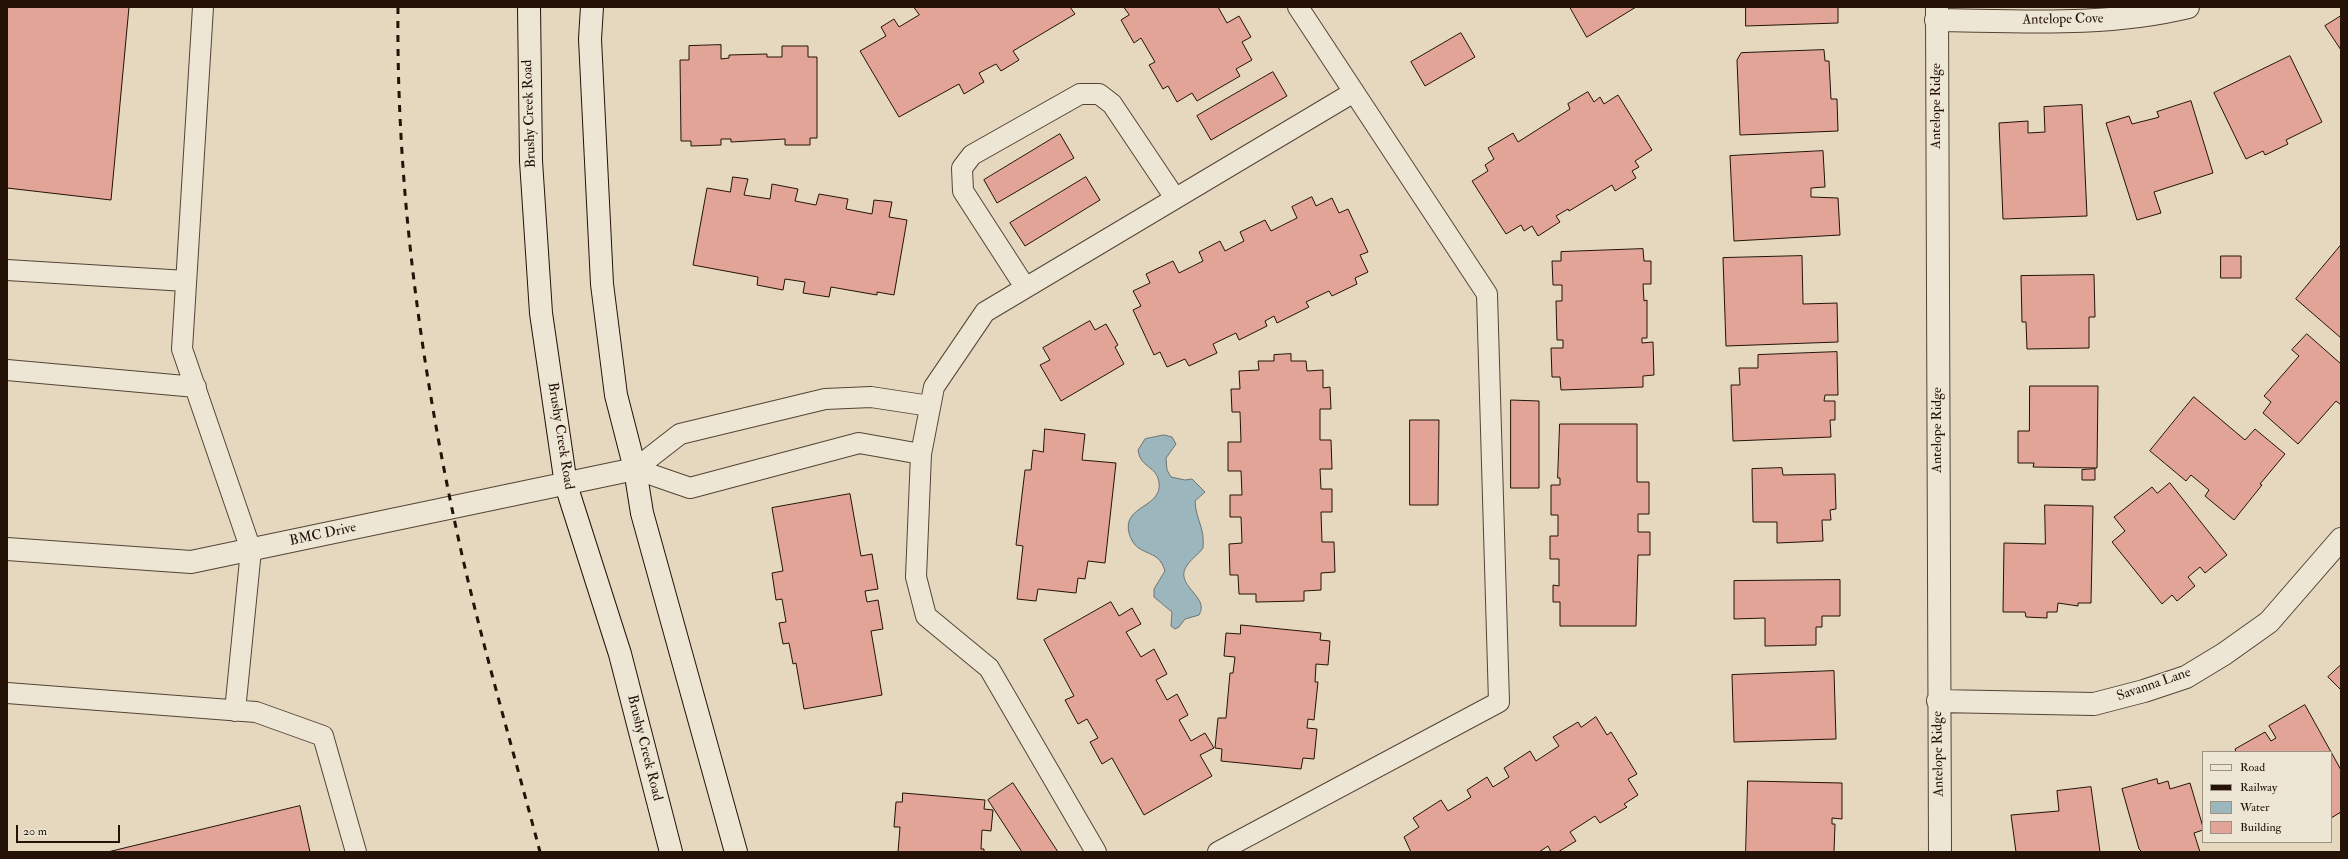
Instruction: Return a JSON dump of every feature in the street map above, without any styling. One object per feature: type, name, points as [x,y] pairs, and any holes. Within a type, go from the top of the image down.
[{"type":"street","name":"Brushy Creek Road","points":[[529,7],[531,161],[541,313],[566,485],[620,654],[671,852]]},
{"type":"street","points":[[592,7],[590,39],[602,284],[616,396],[635,469],[642,513],[736,852]]},
{"type":"street","name":"Antelope Cove","points":[[1936,14],[2120,19],[2188,7]]},
{"type":"street","name":"Antelope Ridge","points":[[1936,14],[1938,701],[1940,852]]},
{"type":"street","name":"BMC Drive","points":[[7,549],[191,562],[566,485],[635,469]]},
{"type":"street","name":"Savanna Lane","points":[[1938,701],[2094,704],[2144,692],[2186,677],[2224,654],[2269,622],[2341,539]]},
{"type":"lane","points":[[203,7],[182,348],[251,550],[235,711]]},
{"type":"lane","points":[[1218,852],[1499,702],[1487,294],[1298,7]]},
{"type":"lane","points":[[1096,852],[989,668],[926,616],[916,577],[921,454],[934,387],[985,312],[1354,92]]},
{"type":"lane","points":[[1025,287],[963,191],[962,168],[972,155],[1080,94],[1099,94],[1112,104],[1175,198]]},
{"type":"lane","points":[[7,270],[186,281]]},
{"type":"lane","points":[[7,370],[196,387]]},
{"type":"lane","points":[[635,469],[680,434],[825,399],[871,397],[930,406]]},
{"type":"lane","points":[[635,469],[690,488],[858,443],[921,454]]},
{"type":"lane","points":[[7,693],[256,712],[323,736],[356,852]]},
{"type":"water","points":[[1164,435],[1172,437],[1176,444],[1166,458],[1167,470],[1171,477],[1185,480],[1192,479],[1205,492],[1195,501],[1197,514],[1202,529],[1203,548],[1188,564],[1184,571],[1184,578],[1200,602],[1201,608],[1199,615],[1185,619],[1179,627],[1175,629],[1171,626],[1172,612],[1154,597],[1154,589],[1165,571],[1162,563],[1157,558],[1142,550],[1132,541],[1128,524],[1136,511],[1155,497],[1159,491],[1158,477],[1139,456],[1138,450],[1145,439]]},
{"type":"building","points":[[7,7],[129,7],[111,200],[7,188]]},
{"type":"building","points":[[914,7],[1070,7],[1075,14],[1013,51],[1019,60],[1001,71],[996,64],[979,73],[984,82],[964,94],[959,84],[899,117],[860,51],[886,36],[881,27],[894,19],[899,27],[919,15]]},
{"type":"building","points":[[1124,7],[1218,7],[1227,23],[1239,16],[1251,37],[1242,42],[1252,60],[1236,69],[1240,76],[1197,101],[1192,93],[1177,102],[1168,86],[1163,89],[1149,65],[1155,62],[1141,38],[1134,43],[1121,20],[1129,15]]},
{"type":"building","points":[[1570,7],[1636,7],[1587,37]]},
{"type":"building","points":[[1746,7],[1838,7],[1838,23],[1746,26]]},
{"type":"building","points":[[2341,16],[2341,50],[2325,26]]},
{"type":"building","points":[[1461,33],[1475,57],[1425,86],[1411,62]]},
{"type":"building","points":[[721,45],[721,59],[729,58],[729,55],[767,54],[767,57],[782,57],[782,46],[808,46],[808,57],[817,57],[817,138],[810,138],[810,145],[785,145],[785,139],[731,142],[731,139],[721,139],[721,145],[691,146],[691,141],[681,141],[680,60],[689,60],[689,46]]},
{"type":"building","points":[[1824,50],[1825,61],[1829,61],[1831,99],[1837,99],[1838,131],[1740,135],[1737,60],[1741,53]]},
{"type":"building","points":[[2290,56],[2322,122],[2286,140],[2288,144],[2265,155],[2263,151],[2246,159],[2214,93]]},
{"type":"building","points":[[1273,72],[1287,96],[1211,140],[1197,116]]},
{"type":"building","points":[[1588,92],[1594,102],[1600,97],[1604,104],[1618,95],[1652,150],[1635,161],[1639,167],[1632,171],[1636,178],[1615,191],[1612,185],[1569,211],[1568,209],[1556,216],[1560,222],[1538,236],[1532,226],[1524,231],[1521,225],[1506,234],[1472,181],[1488,171],[1485,165],[1494,159],[1488,148],[1513,133],[1518,142],[1570,109],[1568,104]]},
{"type":"building","points":[[2191,101],[2213,173],[2154,192],[2161,213],[2137,220],[2106,123],[2129,116],[2132,124],[2156,118],[2159,117],[2157,112]]},
{"type":"building","points":[[2082,105],[2087,216],[2003,219],[1999,123],[2028,121],[2028,133],[2045,132],[2044,107]]},
{"type":"building","points":[[1060,134],[1074,158],[997,203],[984,180]]},
{"type":"building","points":[[1823,151],[1825,187],[1811,188],[1811,197],[1838,198],[1840,235],[1734,241],[1730,156]]},
{"type":"building","points":[[733,177],[748,179],[744,195],[770,199],[772,184],[798,189],[795,201],[816,205],[819,194],[848,199],[846,209],[872,214],[874,200],[892,202],[889,217],[907,220],[894,295],[877,292],[877,295],[831,287],[829,297],[803,293],[805,282],[785,279],[783,290],[757,285],[758,277],[693,265],[707,188],[730,192]]},
{"type":"building","points":[[1086,177],[1100,200],[1025,246],[1010,223]]},
{"type":"building","points":[[1312,197],[1316,206],[1332,198],[1339,213],[1348,209],[1368,252],[1360,255],[1368,272],[1355,278],[1357,284],[1332,296],[1329,291],[1306,302],[1309,307],[1277,323],[1274,316],[1265,321],[1267,326],[1239,340],[1236,333],[1213,344],[1217,353],[1189,366],[1185,359],[1167,367],[1160,352],[1154,355],[1133,310],[1141,306],[1133,291],[1150,283],[1146,274],[1173,261],[1179,273],[1203,261],[1199,252],[1220,241],[1225,251],[1244,241],[1240,232],[1265,220],[1271,231],[1297,218],[1292,207]]},
{"type":"building","points":[[2341,245],[2341,338],[2296,299]]},
{"type":"building","points":[[1643,249],[1644,261],[1651,261],[1651,284],[1643,284],[1644,301],[1647,300],[1647,338],[1642,338],[1642,343],[1653,342],[1654,375],[1643,376],[1643,387],[1561,390],[1560,377],[1552,377],[1551,348],[1563,348],[1563,340],[1557,340],[1556,301],[1562,301],[1562,285],[1553,285],[1552,261],[1561,261],[1561,252]]},
{"type":"building","points":[[1802,256],[1803,304],[1837,303],[1838,342],[1726,346],[1723,258]]},
{"type":"building","points":[[2221,256],[2241,256],[2241,278],[2221,278]]},
{"type":"building","points":[[2094,275],[2095,317],[2089,317],[2089,348],[2027,349],[2026,322],[2022,322],[2021,276]]},
{"type":"building","points":[[1090,321],[1095,330],[1106,324],[1118,345],[1115,347],[1124,364],[1061,401],[1040,365],[1050,360],[1043,348]]},
{"type":"building","points":[[2307,334],[2341,364],[2341,405],[2336,401],[2298,444],[2263,413],[2271,402],[2264,396],[2299,356],[2292,350]]},
{"type":"building","points":[[1837,352],[1838,395],[1825,395],[1824,401],[1835,401],[1835,420],[1830,420],[1831,437],[1733,441],[1731,385],[1740,385],[1739,368],[1758,368],[1758,355]]},
{"type":"building","points":[[1291,354],[1291,361],[1306,361],[1307,371],[1323,370],[1323,388],[1330,387],[1331,409],[1320,409],[1320,440],[1331,440],[1332,469],[1320,469],[1321,489],[1332,489],[1332,512],[1321,512],[1322,542],[1334,542],[1335,572],[1321,573],[1321,590],[1304,591],[1304,601],[1256,602],[1256,594],[1239,594],[1238,575],[1230,575],[1229,544],[1242,543],[1241,517],[1230,517],[1230,495],[1242,495],[1241,471],[1228,471],[1228,442],[1241,442],[1240,412],[1232,412],[1231,389],[1240,389],[1239,371],[1259,370],[1258,361],[1274,361],[1274,355]]},
{"type":"building","points":[[2030,386],[2098,386],[2097,468],[2033,467],[2034,463],[2018,463],[2018,431],[2029,431]]},
{"type":"building","points":[[2194,397],[2245,440],[2255,429],[2285,454],[2260,484],[2262,485],[2234,520],[2205,496],[2209,490],[2191,475],[2186,481],[2150,451]]},
{"type":"building","points":[[1511,400],[1539,401],[1539,488],[1511,488]]},
{"type":"building","points":[[1410,420],[1439,420],[1438,505],[1410,505]]},
{"type":"building","points":[[1560,424],[1637,424],[1637,482],[1649,482],[1649,514],[1638,514],[1638,532],[1650,532],[1650,555],[1638,555],[1636,626],[1560,626],[1560,602],[1553,602],[1553,585],[1559,586],[1559,559],[1550,559],[1550,536],[1558,536],[1558,515],[1551,515],[1551,485],[1560,485],[1560,478],[1558,478]]},
{"type":"building","points":[[1045,429],[1085,434],[1082,460],[1116,463],[1105,563],[1088,561],[1085,579],[1078,578],[1076,593],[1038,589],[1036,601],[1017,599],[1023,546],[1016,545],[1025,470],[1031,470],[1033,450],[1043,452]]},
{"type":"building","points":[[1782,468],[1783,475],[1835,474],[1836,509],[1830,510],[1831,520],[1822,520],[1823,541],[1777,543],[1777,522],[1753,522],[1752,469]]},
{"type":"building","points":[[2095,469],[2095,480],[2082,480],[2082,470]]},
{"type":"building","points":[[2170,483],[2227,555],[2205,573],[2200,567],[2188,577],[2195,586],[2177,601],[2172,595],[2162,604],[2112,542],[2125,531],[2114,517],[2152,487],[2157,493]]},
{"type":"building","points":[[850,494],[861,556],[872,554],[878,589],[865,591],[867,602],[878,600],[883,629],[871,631],[882,695],[804,709],[796,663],[793,664],[789,643],[783,644],[779,623],[786,622],[782,599],[776,600],[772,573],[783,571],[772,508]]},
{"type":"building","points":[[2045,505],[2093,506],[2091,603],[2078,603],[2078,606],[2058,603],[2057,612],[2047,612],[2047,618],[2026,617],[2025,612],[2003,612],[2004,543],[2045,544]]},
{"type":"building","points":[[1840,580],[1840,616],[1822,616],[1822,627],[1816,627],[1816,645],[1765,646],[1765,618],[1734,619],[1734,581]]},
{"type":"building","points":[[1111,602],[1119,616],[1132,608],[1141,624],[1126,632],[1141,657],[1154,649],[1167,674],[1156,680],[1167,700],[1177,694],[1188,715],[1179,720],[1191,741],[1205,733],[1214,748],[1200,755],[1212,776],[1144,815],[1112,758],[1102,764],[1090,742],[1098,738],[1087,719],[1078,724],[1065,700],[1074,696],[1044,640]]},
{"type":"building","points":[[1241,625],[1321,633],[1320,640],[1330,641],[1328,665],[1316,664],[1315,682],[1318,682],[1314,720],[1308,719],[1307,728],[1317,729],[1314,759],[1303,758],[1301,769],[1221,761],[1222,749],[1215,748],[1218,718],[1226,718],[1230,673],[1233,673],[1235,657],[1224,656],[1226,633],[1240,634]]},
{"type":"building","points":[[2341,665],[2341,690],[2328,677]]},
{"type":"building","points":[[1834,671],[1836,739],[1734,742],[1732,675]]},
{"type":"building","points":[[2305,705],[2330,751],[2236,751],[2235,749],[2265,732],[2271,741],[2276,738],[2269,726]]},
{"type":"building","points":[[1596,717],[1607,735],[1611,732],[1637,774],[1628,779],[1638,795],[1624,804],[1627,807],[1600,823],[1595,816],[1570,832],[1576,841],[1558,852],[1551,852],[1548,846],[1539,852],[1411,852],[1404,837],[1419,827],[1413,818],[1441,800],[1448,811],[1471,797],[1467,790],[1487,777],[1493,787],[1509,777],[1504,768],[1530,751],[1536,761],[1559,746],[1553,737],[1578,722],[1581,727]]},
{"type":"building","points":[[2332,754],[2341,770],[2341,812],[2332,817]]},
{"type":"building","points":[[2157,779],[2158,784],[2168,781],[2170,789],[2190,783],[2202,824],[2202,830],[2194,833],[2200,852],[2142,852],[2139,849],[2122,789]]},
{"type":"building","points":[[1748,781],[1842,783],[1842,819],[1832,818],[1832,824],[1835,824],[1834,852],[1746,852]]},
{"type":"building","points":[[1013,783],[1058,852],[1022,852],[988,800]]},
{"type":"building","points":[[2091,787],[2100,852],[2016,852],[2011,815],[2059,811],[2057,791]]},
{"type":"building","points":[[903,793],[985,800],[984,809],[993,810],[991,831],[982,830],[981,849],[984,849],[984,852],[898,852],[900,827],[894,827],[896,802],[902,802]]},
{"type":"building","points":[[300,806],[310,852],[108,852]]},
{"type":"railway","points":[[398,7],[399,76],[407,214],[414,283],[435,420],[462,555],[490,667],[540,852]]}]
